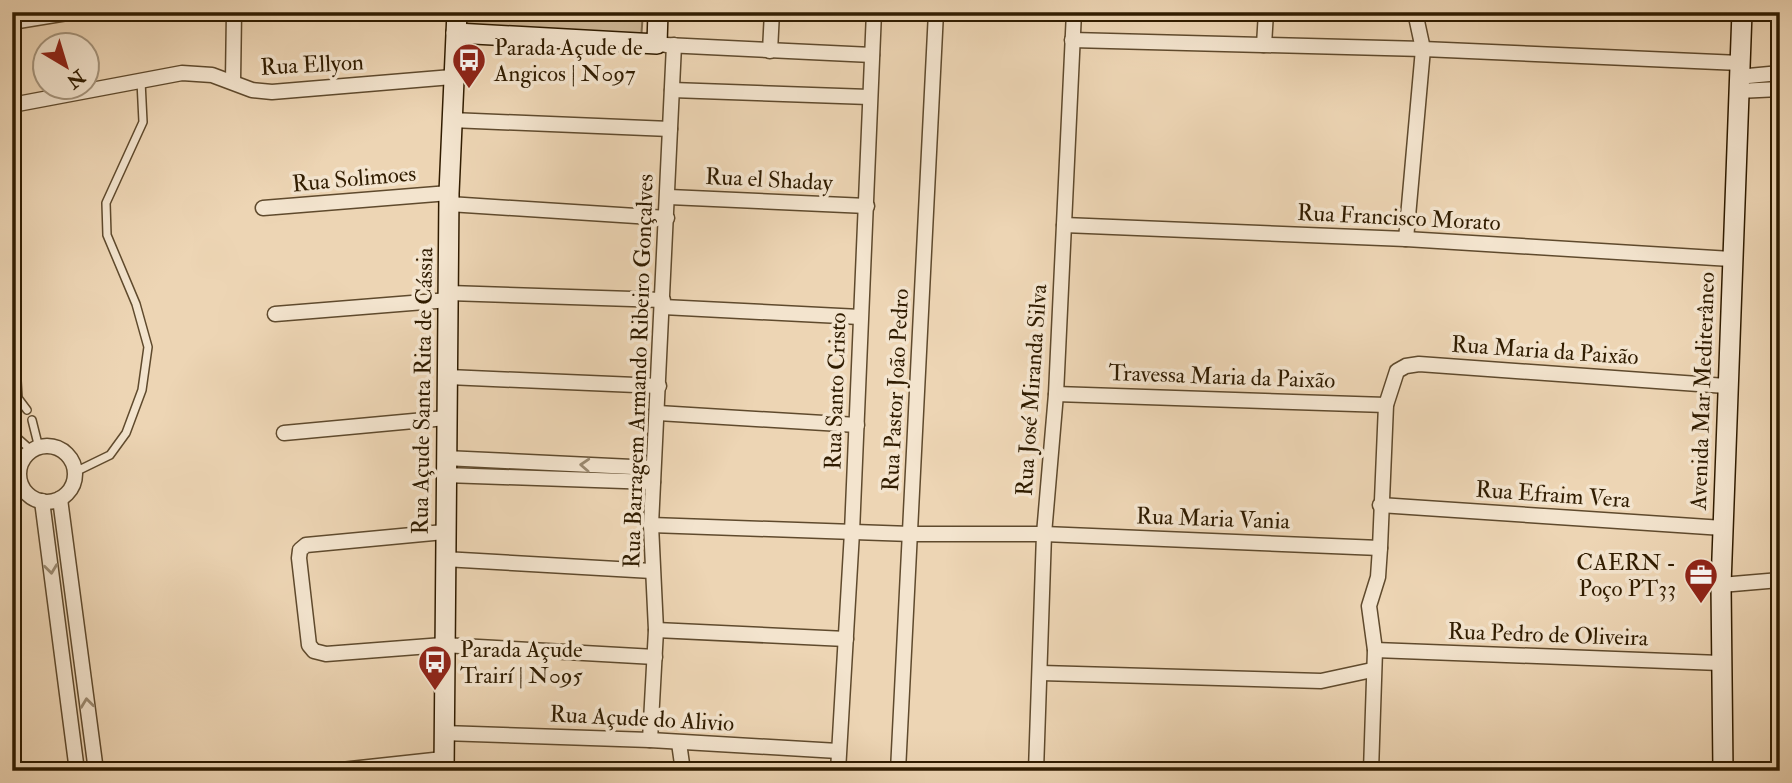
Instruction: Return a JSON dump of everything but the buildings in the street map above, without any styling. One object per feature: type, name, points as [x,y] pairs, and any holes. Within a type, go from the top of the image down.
[{"type":"street","points":[[12,22],[73,12]]},
{"type":"street","points":[[233,81],[234,12]]},
{"type":"street","name":"Rua Açude Santa Rita de Cássia","points":[[443,765],[449,198],[452,78],[457,12]]},
{"type":"street","points":[[659,12],[666,45]]},
{"type":"street","points":[[770,51],[772,12]]},
{"type":"street","name":"Rua Santo Cristo","points":[[838,771],[852,532],[874,12]]},
{"type":"street","name":"Rua Pastor João Pedro","points":[[898,771],[936,12]]},
{"type":"street","name":"Rua José Miranda Silva","points":[[1036,771],[1044,534],[1056,394],[1074,12]]},
{"type":"street","points":[[1264,46],[1266,12]]},
{"type":"street","points":[[1406,239],[1423,49],[1415,12]]},
{"type":"street","name":"Avenida Mar Mediterâneo","points":[[1723,771],[1721,585],[1726,386],[1742,12]]},
{"type":"street","points":[[456,33],[872,55]]},
{"type":"street","points":[[1072,40],[1423,49],[1739,77],[1780,89]]},
{"type":"street","name":"Rua Barragem Armando Ribeiro Gonçalves","points":[[650,740],[656,630],[651,526],[669,197],[672,90],[666,45]]},
{"type":"street","points":[[1739,77],[1780,72]]},
{"type":"street","name":"Rua Ellyon","points":[[12,106],[199,73],[233,81],[252,90],[272,92],[452,78]]},
{"type":"street","points":[[672,90],[869,97]]},
{"type":"street","points":[[451,120],[670,130]]},
{"type":"street","name":"Rua el Shaday","points":[[669,197],[867,206]]},
{"type":"street","name":"Rua Solimoes","points":[[263,208],[449,198],[667,218]]},
{"type":"street","name":"Rua Francisco Morato","points":[[1064,225],[1406,239],[1731,259]]},
{"type":"street","points":[[275,314],[449,297],[663,304],[860,317]]},
{"type":"street","name":"Rua Maria da Paixão","points":[[1386,405],[1397,371],[1419,364],[1726,386]]},
{"type":"street","points":[[448,377],[659,386]]},
{"type":"street","name":"Travessa Maria da Paixão","points":[[1056,394],[1386,405]]},
{"type":"street","points":[[1371,771],[1372,670],[1375,650],[1369,606],[1378,577],[1386,405]]},
{"type":"street","points":[[658,413],[857,425]]},
{"type":"street","points":[[284,433],[446,418]]},
{"type":"street","points":[[47,446],[63,451],[75,471],[71,487],[60,499],[42,502],[28,494],[20,480],[21,464],[35,450],[47,446]]},
{"type":"street","points":[[445,467],[653,475]]},
{"type":"street","points":[[60,499],[96,771]]},
{"type":"street","points":[[42,502],[76,771]]},
{"type":"street","name":"Rua Efraim Vera","points":[[1380,505],[1723,528]]},
{"type":"street","name":"Rua Maria Vania","points":[[651,526],[911,534],[1044,534],[1380,548]]},
{"type":"street","points":[[444,531],[312,542],[300,550],[309,645],[314,651],[326,654],[443,645],[655,657]]},
{"type":"street","points":[[444,559],[652,571]]},
{"type":"street","points":[[1721,585],[1780,580]]},
{"type":"street","points":[[656,630],[846,639]]},
{"type":"street","name":"Rua Pedro de Oliveira","points":[[1375,650],[1720,663]]},
{"type":"street","points":[[1041,673],[1321,681],[1372,670]]},
{"type":"street","name":"Rua Açude do Alivio","points":[[443,733],[650,740],[838,751]]},
{"type":"street","points":[[679,743],[683,771]]},
{"type":"street","points":[[333,769],[443,765]]},
{"type":"lane","points":[[75,471],[110,455],[126,433],[142,390],[148,347],[136,304],[107,235],[106,203],[144,122],[141,82]]},
{"type":"lane","points":[[12,296],[15,401],[27,410]]},
{"type":"lane","points":[[32,420],[35,450]]},
{"type":"lane","points":[[14,435],[35,450]]},
{"type":"shaded area","points":[[463,12],[643,12],[641,40],[462,32]]},
{"type":"place","name":"Parada Açude de Angicos | N097","points":[[469,90]]},
{"type":"place","name":"CAERN - Poço PT33","points":[[1701,605]]},
{"type":"place","name":"Parada Açude Trairí | N095","points":[[435,692]]}]
